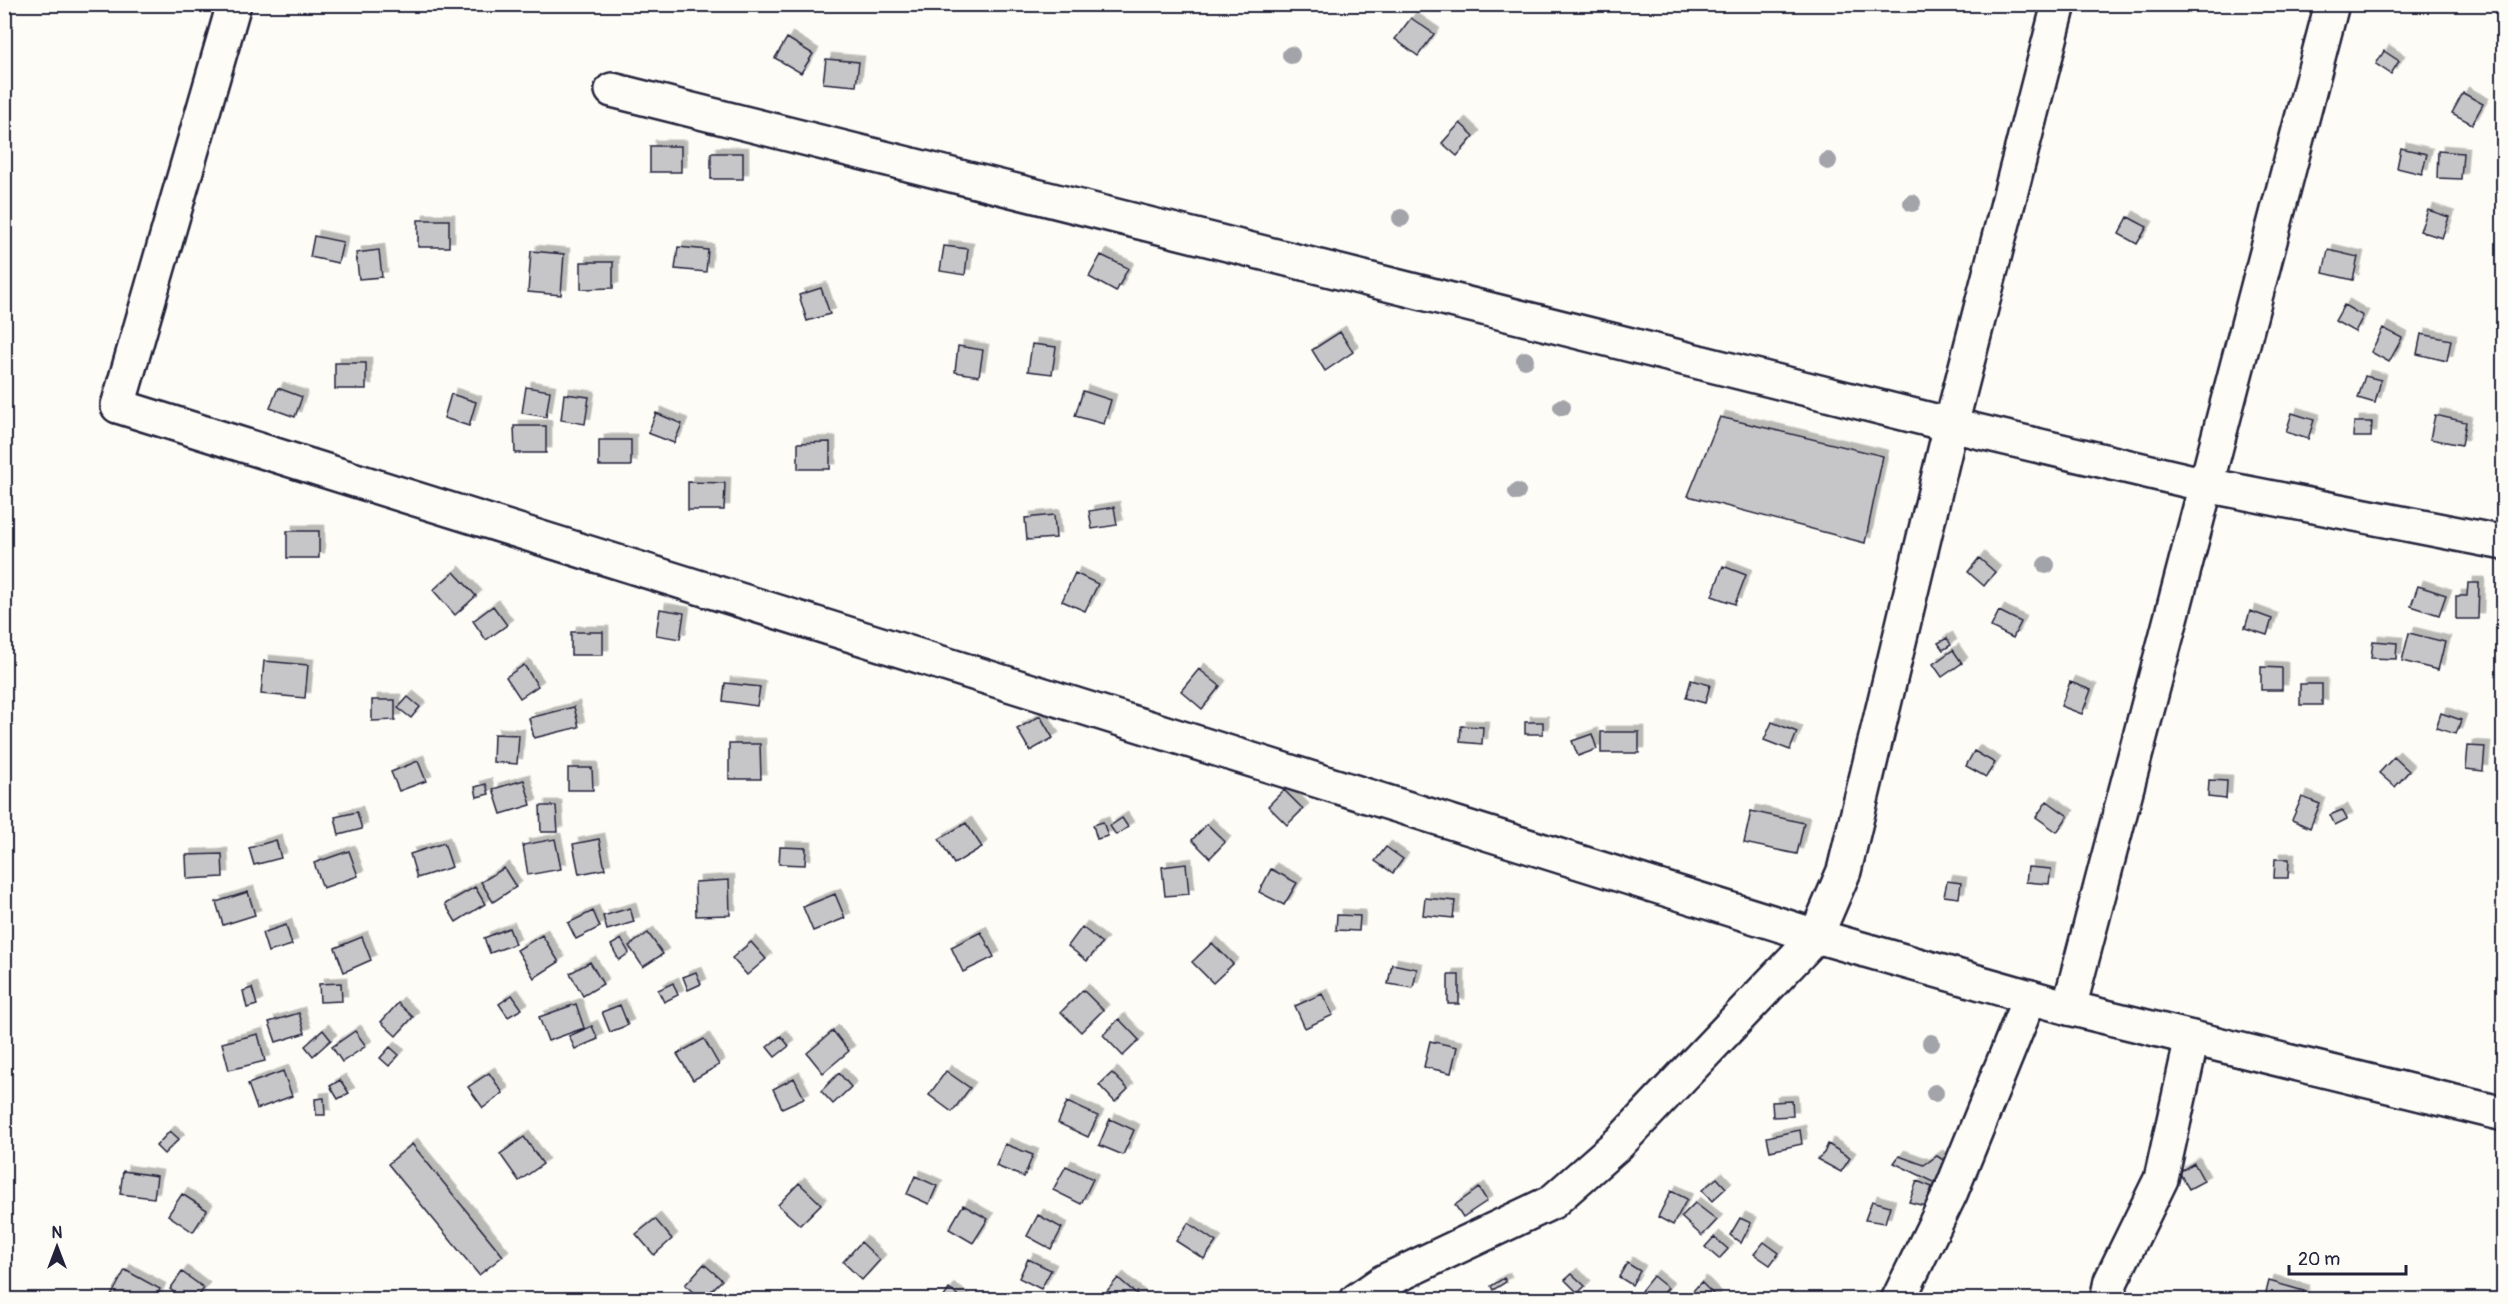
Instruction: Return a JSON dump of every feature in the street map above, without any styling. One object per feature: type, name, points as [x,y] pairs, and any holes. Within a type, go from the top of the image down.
[{"type":"street","points":[[234,4],[118,406],[1816,936],[2068,1008],[2504,1114]]},
{"type":"street","points":[[1358,1299],[1383,1282],[1552,1202],[1619,1143],[1816,936],[1844,871],[1951,425],[2059,4]]},
{"type":"street","points":[[2068,1008],[2332,4]]},
{"type":"street","points":[[612,90],[1951,425],[2206,485],[2504,543]]},
{"type":"street","points":[[1898,1299],[1950,1194],[2030,997]]},
{"type":"street","points":[[2108,1299],[2111,1281],[2161,1179],[2192,1038]]},
{"type":"building","points":[[1411,18],[1434,34],[1418,56],[1395,39]]},
{"type":"building","points":[[787,38],[813,54],[801,73],[775,58]]},
{"type":"building","points":[[2384,51],[2399,61],[2391,74],[2376,64]]},
{"type":"building","points":[[826,59],[859,62],[856,86],[823,83]]},
{"type":"building","points":[[2463,93],[2483,104],[2472,124],[2452,113]]},
{"type":"building","points":[[1460,123],[1474,136],[1457,156],[1442,143]]},
{"type":"building","points":[[650,146],[681,146],[681,172],[650,172]]},
{"type":"building","points":[[2401,148],[2427,154],[2422,174],[2397,168]]},
{"type":"building","points":[[2438,151],[2463,153],[2461,179],[2437,178]]},
{"type":"building","points":[[711,153],[743,153],[743,179],[711,179]]},
{"type":"building","points":[[2428,210],[2449,217],[2442,238],[2420,231]]},
{"type":"building","points":[[2128,217],[2147,227],[2137,244],[2119,234]]},
{"type":"building","points":[[418,220],[449,220],[449,247],[418,247]]},
{"type":"building","points":[[314,236],[343,242],[338,263],[310,257]]},
{"type":"building","points":[[944,246],[968,249],[965,275],[940,271]]},
{"type":"building","points":[[678,247],[708,250],[706,272],[675,269]]},
{"type":"building","points":[[379,250],[382,277],[359,279],[356,253]]},
{"type":"building","points":[[2328,250],[2358,257],[2353,280],[2323,273]]},
{"type":"building","points":[[531,251],[564,254],[561,295],[528,292]]},
{"type":"building","points":[[1101,255],[1128,268],[1116,292],[1089,277]]},
{"type":"building","points":[[581,262],[613,262],[613,288],[581,289]]},
{"type":"building","points":[[821,288],[830,314],[807,321],[799,295]]},
{"type":"building","points":[[2344,305],[2363,316],[2355,332],[2335,321]]},
{"type":"building","points":[[2383,328],[2402,338],[2389,362],[2371,352]]},
{"type":"building","points":[[1340,332],[1353,352],[1325,371],[1312,350]]},
{"type":"building","points":[[2421,334],[2451,340],[2447,361],[2417,354]]},
{"type":"building","points":[[1032,344],[1056,347],[1052,374],[1028,371]]},
{"type":"building","points":[[958,346],[983,350],[979,376],[955,372]]},
{"type":"building","points":[[335,363],[366,363],[366,389],[335,389]]},
{"type":"building","points":[[2365,376],[2381,380],[2375,403],[2358,398]]},
{"type":"building","points":[[526,387],[550,391],[546,417],[522,413]]},
{"type":"building","points":[[278,388],[302,397],[295,417],[270,408]]},
{"type":"building","points":[[1083,391],[1111,400],[1104,424],[1075,416]]},
{"type":"building","points":[[451,394],[476,402],[469,426],[444,418]]},
{"type":"building","points":[[564,394],[589,397],[585,424],[561,420]]},
{"type":"building","points":[[656,413],[682,424],[674,443],[648,433]]},
{"type":"building","points":[[2292,413],[2314,420],[2308,439],[2286,432]]},
{"type":"building","points":[[2435,415],[2466,422],[2462,445],[2430,439]]},
{"type":"building","points":[[1720,417],[1883,456],[1865,543],[1688,496]]},
{"type":"building","points":[[2354,422],[2372,422],[2371,437],[2353,437]]},
{"type":"building","points":[[514,426],[546,426],[546,453],[515,453]]},
{"type":"building","points":[[599,440],[631,440],[631,466],[599,466]]},
{"type":"building","points":[[830,442],[830,469],[798,469],[798,443]]},
{"type":"building","points":[[688,482],[725,483],[724,510],[688,510]]},
{"type":"building","points":[[1114,507],[1117,525],[1092,529],[1089,511]]},
{"type":"building","points":[[1054,515],[1056,538],[1027,540],[1025,518]]},
{"type":"building","points":[[287,531],[319,531],[319,558],[287,558]]},
{"type":"building","points":[[1979,558],[1995,572],[1984,586],[1968,572]]},
{"type":"building","points":[[1723,566],[1746,575],[1735,604],[1712,596]]},
{"type":"building","points":[[454,572],[476,596],[455,615],[433,590]]},
{"type":"building","points":[[1075,573],[1098,584],[1085,611],[1062,601]]},
{"type":"building","points":[[2468,583],[2479,583],[2478,619],[2456,619],[2456,596],[2467,596]]},
{"type":"building","points":[[2418,586],[2446,595],[2439,615],[2411,606]]},
{"type":"building","points":[[493,606],[507,625],[486,640],[473,621]]},
{"type":"building","points":[[660,609],[684,613],[680,639],[656,635]]},
{"type":"building","points":[[1999,611],[2021,622],[2013,638],[1991,627]]},
{"type":"building","points":[[2250,611],[2272,619],[2267,635],[2245,628]]},
{"type":"building","points":[[571,632],[603,632],[603,655],[571,655]]},
{"type":"building","points":[[2409,633],[2445,642],[2438,670],[2402,661]]},
{"type":"building","points":[[1947,638],[1951,645],[1943,650],[1938,643]]},
{"type":"building","points":[[2373,641],[2397,643],[2396,659],[2371,658]]},
{"type":"building","points":[[1953,650],[1962,663],[1942,677],[1933,664]]},
{"type":"building","points":[[264,661],[308,665],[305,698],[261,694]]},
{"type":"building","points":[[524,665],[538,686],[520,698],[506,677]]},
{"type":"building","points":[[2261,667],[2282,668],[2282,690],[2261,690]]},
{"type":"building","points":[[1199,669],[1220,686],[1202,709],[1181,691]]},
{"type":"building","points":[[1691,680],[1710,685],[1705,703],[1686,698]]},
{"type":"building","points":[[2070,682],[2091,690],[2082,714],[2061,706]]},
{"type":"building","points":[[725,683],[760,687],[757,706],[723,701]]},
{"type":"building","points":[[2300,684],[2322,684],[2322,705],[2300,705]]},
{"type":"building","points":[[408,697],[420,707],[411,718],[398,708]]},
{"type":"building","points":[[372,700],[395,700],[395,720],[372,721]]},
{"type":"building","points":[[574,707],[579,727],[534,738],[529,718]]},
{"type":"building","points":[[2441,713],[2461,720],[2456,734],[2436,728]]},
{"type":"building","points":[[1040,716],[1053,738],[1030,751],[1017,729]]},
{"type":"building","points":[[1525,722],[1543,722],[1543,734],[1525,734]]},
{"type":"building","points":[[1772,722],[1797,732],[1790,750],[1764,740]]},
{"type":"building","points":[[1461,726],[1483,727],[1482,744],[1460,742]]},
{"type":"building","points":[[1601,732],[1639,732],[1639,753],[1601,753]]},
{"type":"building","points":[[494,734],[519,735],[517,764],[493,762]]},
{"type":"building","points":[[1592,734],[1597,749],[1578,756],[1572,741]]},
{"type":"building","points":[[729,744],[760,744],[761,779],[729,779]]},
{"type":"building","points":[[2468,746],[2485,747],[2483,771],[2466,769]]},
{"type":"building","points":[[1974,751],[1995,763],[1986,777],[1966,766]]},
{"type":"building","points":[[2394,757],[2409,771],[2395,787],[2379,773]]},
{"type":"building","points":[[418,761],[426,781],[399,791],[391,772]]},
{"type":"building","points":[[568,768],[592,768],[593,790],[568,790]]},
{"type":"building","points":[[524,780],[531,805],[501,814],[493,789]]},
{"type":"building","points":[[2209,780],[2227,781],[2226,799],[2208,797]]},
{"type":"building","points":[[486,784],[489,794],[477,797],[475,787]]},
{"type":"building","points":[[1284,790],[1303,809],[1287,825],[1268,806]]},
{"type":"building","points":[[2302,797],[2320,804],[2310,828],[2292,820]]},
{"type":"building","points":[[2047,801],[2068,816],[2057,832],[2036,817]]},
{"type":"building","points":[[540,806],[556,806],[558,832],[541,832]]},
{"type":"building","points":[[2342,810],[2347,819],[2335,825],[2330,815]]},
{"type":"building","points":[[1751,811],[1804,823],[1797,854],[1744,843]]},
{"type":"building","points":[[357,812],[362,829],[339,835],[335,817]]},
{"type":"building","points":[[1122,818],[1128,827],[1116,835],[1110,826]]},
{"type":"building","points":[[1103,822],[1108,836],[1097,839],[1093,825]]},
{"type":"building","points":[[966,823],[982,847],[954,864],[939,839]]},
{"type":"building","points":[[1207,824],[1225,842],[1210,858],[1192,840]]},
{"type":"building","points":[[555,839],[561,869],[528,875],[523,845]]},
{"type":"building","points":[[599,839],[605,869],[579,874],[573,844]]},
{"type":"building","points":[[276,840],[281,858],[254,865],[249,848]]},
{"type":"building","points":[[444,843],[452,867],[417,878],[410,854]]},
{"type":"building","points":[[780,847],[806,848],[805,865],[779,864]]},
{"type":"building","points":[[1386,847],[1403,859],[1393,873],[1375,861]]},
{"type":"building","points":[[349,851],[358,876],[323,888],[314,863]]},
{"type":"building","points":[[222,854],[223,877],[187,879],[186,855]]},
{"type":"building","points":[[2275,859],[2289,859],[2288,878],[2274,878]]},
{"type":"building","points":[[1186,864],[1189,894],[1165,896],[1162,867]]},
{"type":"building","points":[[2028,867],[2051,869],[2049,884],[2026,882]]},
{"type":"building","points":[[504,868],[516,887],[493,902],[481,882]]},
{"type":"building","points":[[1271,869],[1297,883],[1284,905],[1259,892]]},
{"type":"building","points":[[729,880],[730,915],[696,916],[695,882]]},
{"type":"building","points":[[1947,881],[1961,883],[1959,898],[1944,896]]},
{"type":"building","points":[[475,887],[485,904],[456,922],[445,904]]},
{"type":"building","points":[[248,892],[255,915],[223,925],[216,902]]},
{"type":"building","points":[[835,894],[845,918],[813,931],[803,907]]},
{"type":"building","points":[[1425,898],[1455,901],[1453,918],[1423,915]]},
{"type":"building","points":[[630,908],[634,922],[607,930],[603,916]]},
{"type":"building","points":[[593,911],[600,927],[576,939],[568,923]]},
{"type":"building","points":[[1337,915],[1360,916],[1359,931],[1336,930]]},
{"type":"building","points":[[286,925],[292,945],[268,952],[262,933]]},
{"type":"building","points":[[1082,927],[1102,943],[1087,961],[1068,946]]},
{"type":"building","points":[[509,928],[515,944],[490,953],[484,938]]},
{"type":"building","points":[[981,932],[994,957],[963,972],[951,947]]},
{"type":"building","points":[[648,933],[663,954],[643,967],[629,946]]},
{"type":"building","points":[[542,935],[559,962],[534,978],[517,950]]},
{"type":"building","points":[[362,937],[371,960],[344,972],[335,948]]},
{"type":"building","points":[[621,939],[629,953],[619,960],[611,945]]},
{"type":"building","points":[[751,942],[766,959],[747,975],[732,958]]},
{"type":"building","points":[[1212,943],[1233,964],[1213,983],[1192,962]]},
{"type":"building","points":[[590,962],[603,984],[583,996],[570,973]]},
{"type":"building","points":[[1392,964],[1417,969],[1413,988],[1388,984]]},
{"type":"building","points":[[696,972],[701,984],[688,990],[683,977]]},
{"type":"building","points":[[1448,975],[1459,975],[1459,1004],[1448,1004]]},
{"type":"building","points":[[341,983],[342,1001],[320,1002],[319,984]]},
{"type":"building","points":[[673,983],[678,995],[664,1002],[658,990]]},
{"type":"building","points":[[252,988],[257,1005],[247,1008],[243,991]]},
{"type":"building","points":[[1083,990],[1103,1010],[1081,1032],[1061,1012]]},
{"type":"building","points":[[1322,994],[1333,1015],[1305,1028],[1295,1006]]},
{"type":"building","points":[[512,995],[522,1009],[508,1017],[499,1004]]},
{"type":"building","points":[[398,1003],[413,1017],[396,1036],[381,1022]]},
{"type":"building","points":[[576,1004],[584,1028],[548,1041],[539,1017]]},
{"type":"building","points":[[620,1005],[628,1025],[610,1032],[602,1012]]},
{"type":"building","points":[[299,1013],[305,1033],[276,1042],[269,1022]]},
{"type":"building","points":[[1119,1019],[1139,1040],[1123,1056],[1103,1035]]},
{"type":"building","points":[[592,1026],[598,1039],[575,1049],[569,1036]]},
{"type":"building","points":[[323,1030],[331,1040],[313,1056],[305,1046]]},
{"type":"building","points":[[355,1031],[366,1046],[342,1062],[332,1047]]},
{"type":"building","points":[[833,1031],[849,1051],[823,1073],[807,1053]]},
{"type":"building","points":[[258,1034],[265,1061],[229,1070],[222,1043]]},
{"type":"building","points":[[781,1036],[789,1046],[775,1057],[767,1047]]},
{"type":"building","points":[[704,1039],[719,1065],[693,1080],[677,1054]]},
{"type":"building","points":[[1430,1041],[1457,1047],[1451,1073],[1424,1067]]},
{"type":"building","points":[[390,1047],[399,1055],[389,1066],[380,1058]]},
{"type":"building","points":[[283,1071],[292,1096],[257,1109],[248,1084]]},
{"type":"building","points":[[946,1071],[970,1088],[952,1112],[929,1095]]},
{"type":"building","points":[[489,1073],[503,1093],[483,1108],[468,1087]]},
{"type":"building","points":[[839,1073],[851,1087],[833,1104],[821,1091]]},
{"type":"building","points":[[1112,1073],[1128,1089],[1115,1102],[1099,1085]]},
{"type":"building","points":[[794,1078],[804,1098],[782,1108],[773,1089]]},
{"type":"building","points":[[340,1080],[349,1093],[338,1099],[330,1086]]},
{"type":"building","points":[[324,1098],[325,1115],[316,1115],[315,1099]]},
{"type":"building","points":[[1792,1101],[1793,1116],[1773,1117],[1772,1102]]},
{"type":"building","points":[[1067,1102],[1098,1116],[1088,1137],[1058,1123]]},
{"type":"building","points":[[1110,1119],[1134,1130],[1123,1155],[1099,1145]]},
{"type":"building","points":[[1800,1130],[1802,1144],[1770,1151],[1767,1137]]},
{"type":"building","points":[[170,1131],[179,1139],[164,1154],[156,1146]]},
{"type":"building","points":[[524,1137],[543,1164],[519,1181],[500,1154]]},
{"type":"building","points":[[412,1144],[503,1256],[479,1275],[388,1164]]},
{"type":"building","points":[[1005,1144],[1033,1155],[1024,1177],[996,1166]]},
{"type":"building","points":[[1828,1144],[1850,1158],[1841,1172],[1817,1159],[1824,1153]]},
{"type":"building","points":[[1899,1156],[1924,1165],[1937,1156],[1948,1163],[1938,1184],[1894,1163]]},
{"type":"building","points":[[2194,1163],[2204,1181],[2189,1189],[2179,1172]]},
{"type":"building","points":[[1066,1166],[1093,1179],[1081,1204],[1053,1190]]},
{"type":"building","points":[[123,1171],[157,1176],[154,1198],[120,1194]]},
{"type":"building","points":[[915,1176],[937,1186],[929,1204],[907,1194]]},
{"type":"building","points":[[1717,1178],[1726,1188],[1712,1201],[1702,1190]]},
{"type":"building","points":[[1917,1181],[1932,1187],[1925,1206],[1909,1202]]},
{"type":"building","points":[[799,1183],[821,1204],[800,1225],[778,1205]]},
{"type":"building","points":[[1479,1188],[1487,1201],[1463,1217],[1455,1205]]},
{"type":"building","points":[[1671,1191],[1687,1199],[1673,1225],[1658,1217]]},
{"type":"building","points":[[182,1194],[207,1210],[193,1232],[168,1215]]},
{"type":"building","points":[[1872,1201],[1890,1206],[1885,1223],[1865,1220]]},
{"type":"building","points":[[1695,1203],[1717,1220],[1702,1236],[1681,1217]]},
{"type":"building","points":[[963,1205],[988,1219],[973,1243],[949,1229]]},
{"type":"building","points":[[1038,1215],[1062,1228],[1051,1249],[1027,1236]]},
{"type":"building","points":[[1740,1218],[1751,1223],[1741,1243],[1730,1235]]},
{"type":"building","points":[[655,1219],[672,1239],[654,1255],[636,1234]]},
{"type":"building","points":[[1188,1223],[1216,1242],[1204,1259],[1176,1241]]},
{"type":"building","points":[[1714,1237],[1728,1249],[1719,1259],[1705,1247]]},
{"type":"building","points":[[861,1242],[880,1260],[862,1280],[843,1262]]},
{"type":"building","points":[[1764,1242],[1779,1253],[1770,1265],[1754,1254]]},
{"type":"building","points":[[1028,1259],[1051,1270],[1041,1289],[1019,1278]]},
{"type":"building","points":[[1627,1263],[1640,1271],[1632,1285],[1619,1277]]},
{"type":"building","points":[[704,1264],[722,1280],[702,1300],[685,1285]]},
{"type":"building","points":[[125,1270],[160,1289],[155,1300],[110,1298]]},
{"type":"building","points":[[182,1272],[204,1288],[196,1300],[184,1300],[170,1289]]},
{"type":"building","points":[[1572,1274],[1585,1286],[1578,1293],[1565,1280]]},
{"type":"building","points":[[1653,1276],[1668,1288],[1658,1300],[1652,1300],[1641,1291]]},
{"type":"building","points":[[1118,1278],[1140,1297],[1138,1300],[1100,1299]]},
{"type":"building","points":[[1504,1278],[1506,1282],[1493,1290],[1491,1286]]},
{"type":"building","points":[[2269,1281],[2304,1291],[2302,1300],[2264,1300]]},
{"type":"building","points":[[1701,1282],[1716,1297],[1714,1300],[1685,1300]]},
{"type":"building","points":[[949,1289],[964,1300],[942,1300]]}]
